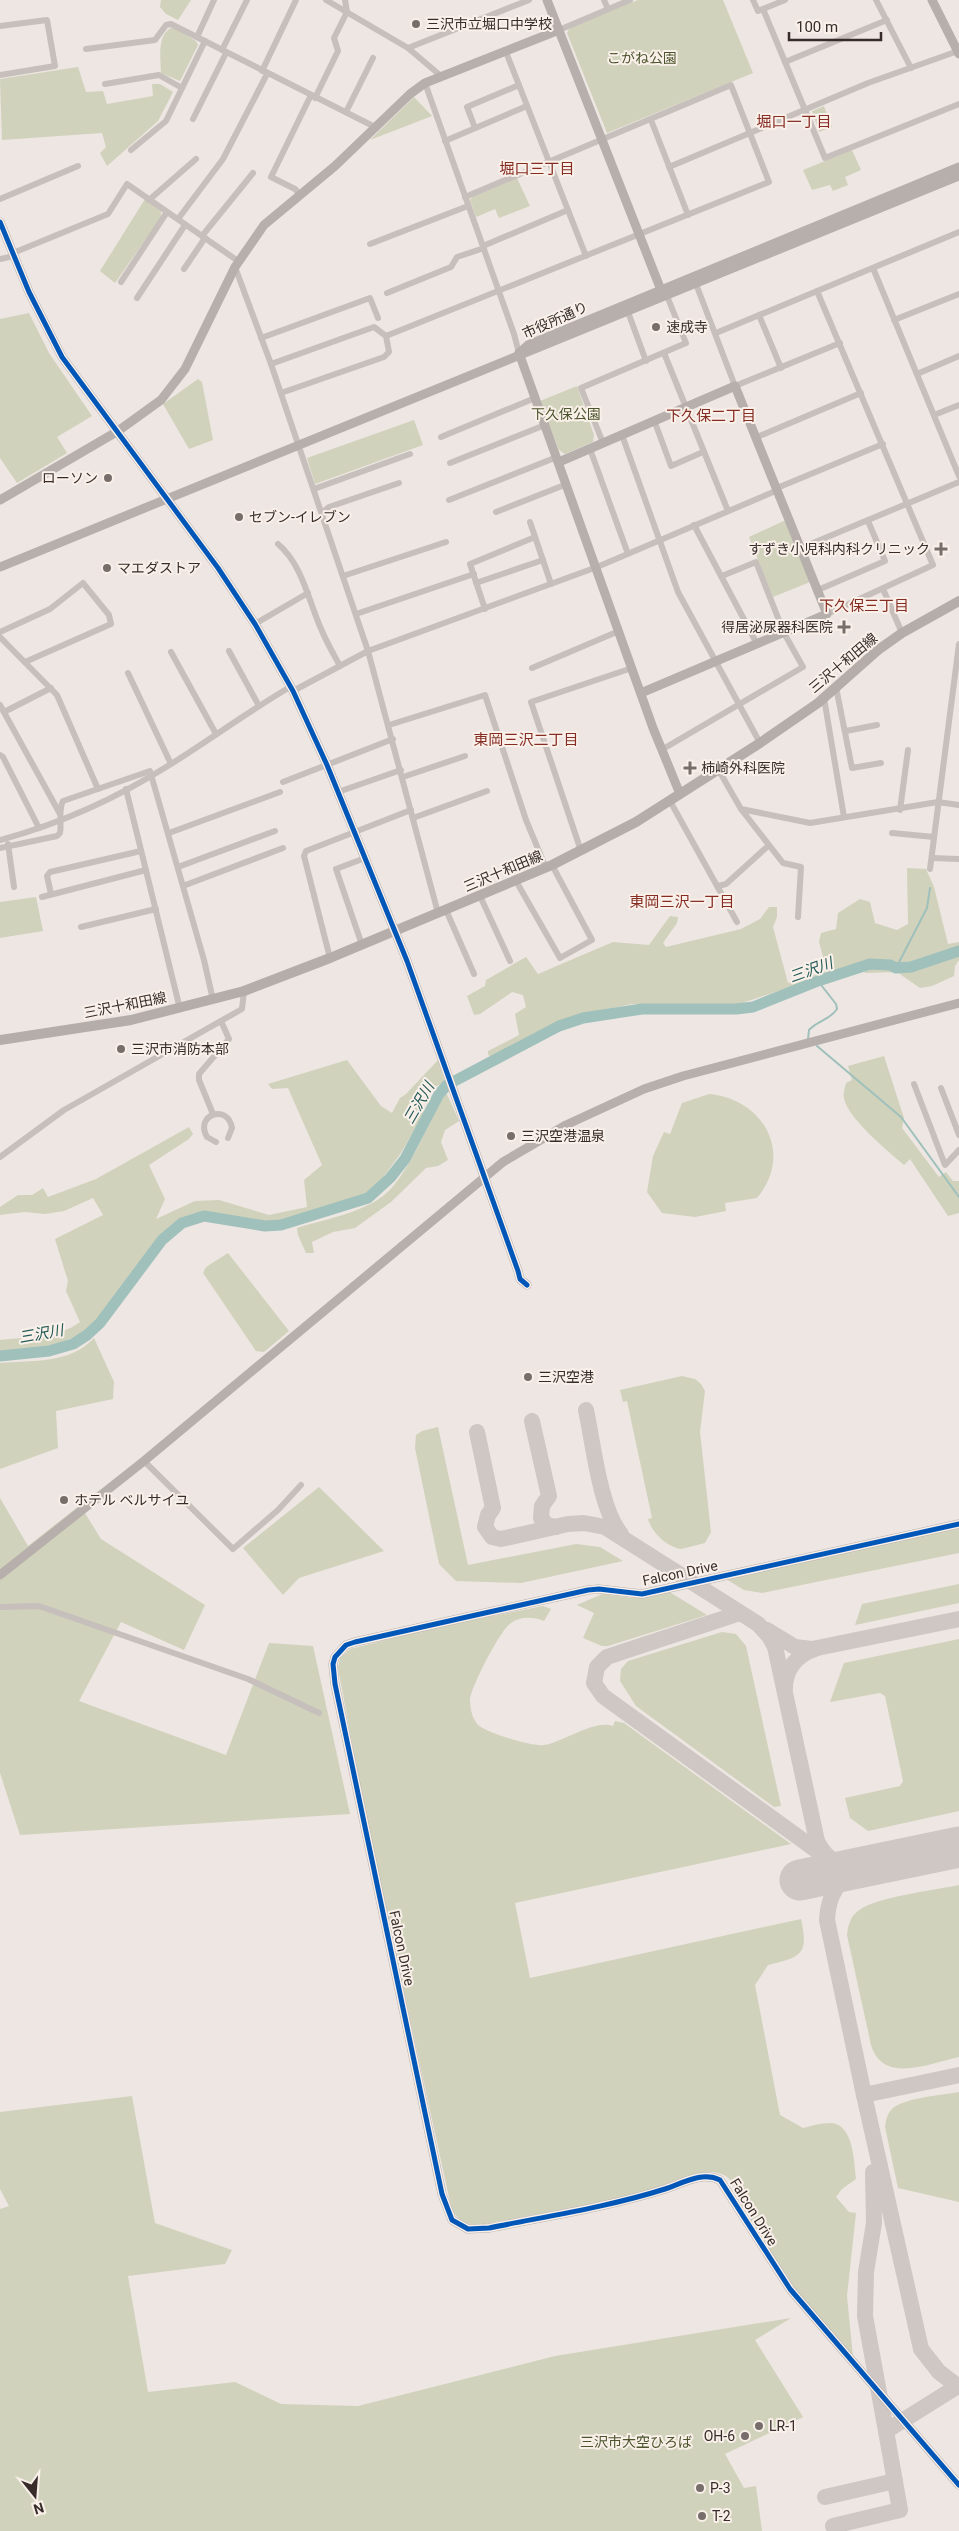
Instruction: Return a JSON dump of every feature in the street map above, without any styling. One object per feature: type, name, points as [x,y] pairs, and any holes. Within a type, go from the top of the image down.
[{"type":"main road","name":"三沢十和田線","points":[[0,1040],[92,1026],[180,1009],[244,991],[330,958],[549,866],[581,851],[670,801],[760,743],[824,698],[860,664],[902,633],[959,603]]},
{"type":"street","points":[[197,37],[214,0]]},
{"type":"street","points":[[193,120],[247,0]]},
{"type":"street","points":[[178,219],[223,159],[296,0]]},
{"type":"street","points":[[326,0],[408,48],[441,76]]},
{"type":"street","points":[[300,194],[295,189],[271,177],[338,51],[334,38],[347,12],[345,0]]},
{"type":"street","points":[[408,48],[529,0]]},
{"type":"street","points":[[547,0],[638,236],[686,343],[581,388],[603,443]]},
{"type":"street","points":[[604,0],[608,9]]},
{"type":"street","points":[[1,498],[118,431],[150,409],[179,378],[236,264],[264,225],[377,128],[410,94],[425,83],[441,76],[506,52],[630,0]]},
{"type":"street","points":[[753,0],[758,11],[784,0]]},
{"type":"street","points":[[876,0],[911,68]]},
{"type":"street","points":[[670,167],[806,111],[868,83],[958,52],[932,0]]},
{"type":"street","points":[[763,9],[825,158],[959,104]]},
{"type":"street","points":[[0,26],[46,20],[55,66],[0,75]]},
{"type":"street","points":[[785,62],[887,20]]},
{"type":"street","points":[[86,49],[155,40],[168,24],[377,128]]},
{"type":"street","points":[[131,150],[166,121],[205,41]]},
{"type":"street","points":[[506,52],[586,256]]},
{"type":"street","points":[[346,112],[373,58]]},
{"type":"street","points":[[105,84],[159,75],[182,88]]},
{"type":"street","points":[[425,83],[484,247],[535,398],[597,566],[641,693],[680,794]]},
{"type":"street","points":[[475,128],[467,107],[519,85]]},
{"type":"street","points":[[386,336],[770,182],[731,86],[465,197]]},
{"type":"street","points":[[445,141],[527,106]]},
{"type":"street","points":[[651,120],[688,215]]},
{"type":"street","points":[[149,200],[196,159]]},
{"type":"street","points":[[0,199],[78,166]]},
{"type":"street","name":"市役所通り","points":[[519,353],[528,344],[664,293],[959,167]]},
{"type":"street","points":[[184,269],[203,237],[253,174]]},
{"type":"street","name":"市役所通り","points":[[519,353],[532,352],[628,312],[664,293],[696,284],[959,176]]},
{"type":"street","points":[[0,260],[108,214],[127,184],[203,237],[236,264],[368,651],[413,818],[442,912],[474,974]]},
{"type":"street","points":[[370,244],[468,206]]},
{"type":"street","points":[[387,293],[451,267],[457,257],[568,210]]},
{"type":"street","points":[[121,282],[167,212]]},
{"type":"street","points":[[0,222],[43,323],[62,357],[218,568],[255,624],[291,689],[327,765],[394,931],[448,1072],[520,1279],[527,1284]]},
{"type":"street","points":[[137,298],[185,225]]},
{"type":"street","points":[[716,332],[959,232]]},
{"type":"street","points":[[873,268],[959,476]]},
{"type":"street","points":[[696,284],[827,614]]},
{"type":"street","points":[[641,693],[784,633],[933,565],[817,290]]},
{"type":"street","points":[[894,320],[959,294]]},
{"type":"street","points":[[261,338],[370,298],[378,318]]},
{"type":"street","points":[[628,312],[646,360]]},
{"type":"street","points":[[759,315],[781,368]]},
{"type":"street","points":[[271,364],[374,327],[378,328],[386,336],[389,352],[384,357],[281,393]]},
{"type":"street","points":[[449,500],[590,449],[840,342]]},
{"type":"street","points":[[0,567],[519,353]]},
{"type":"street","points":[[664,353],[728,511]]},
{"type":"street","points":[[917,374],[959,356]]},
{"type":"street","points":[[757,438],[860,393]]},
{"type":"street","points":[[441,436],[535,398]]},
{"type":"street","points":[[934,415],[959,405]]},
{"type":"street","points":[[654,420],[670,466],[703,452]]},
{"type":"street","points":[[450,463],[545,424]]},
{"type":"street","points":[[622,435],[678,592],[760,743]]},
{"type":"street","points":[[14,887],[9,846],[3,839],[39,828],[126,789],[171,764],[259,706],[291,689],[368,651],[485,609],[628,554],[883,444]]},
{"type":"street","points":[[590,449],[628,554]]},
{"type":"street","points":[[314,489],[410,454]]},
{"type":"street","points":[[801,548],[959,482]]},
{"type":"street","points":[[322,513],[329,507],[399,483]]},
{"type":"street","points":[[496,512],[567,484]]},
{"type":"street","points":[[818,590],[885,561],[868,521]]},
{"type":"street","points":[[530,522],[551,584]]},
{"type":"street","points":[[694,525],[757,644]]},
{"type":"street","points":[[485,609],[470,564],[535,537]]},
{"type":"street","points":[[343,576],[446,542]]},
{"type":"street","points":[[278,544],[294,566],[308,594],[322,632],[340,666]]},
{"type":"street","points":[[476,583],[543,560]]},
{"type":"street","points":[[663,749],[804,667],[784,633],[756,562],[722,576]]},
{"type":"street","points":[[356,614],[474,574]]},
{"type":"street","points":[[0,632],[50,609],[83,583],[109,615],[111,624],[25,662]]},
{"type":"street","points":[[883,589],[902,633]]},
{"type":"street","points":[[255,624],[308,594]]},
{"type":"street","points":[[532,668],[619,631]]},
{"type":"street","points":[[0,637],[51,688],[61,702],[98,789]]},
{"type":"street","points":[[930,869],[959,644]]},
{"type":"street","points":[[229,651],[259,706]]},
{"type":"street","points":[[172,652],[216,734]]},
{"type":"street","points":[[581,851],[531,702],[632,668]]},
{"type":"street","points":[[128,673],[171,764]]},
{"type":"street","points":[[836,687],[852,768],[881,763]]},
{"type":"street","points":[[4,712],[51,688]]},
{"type":"street","points":[[389,725],[485,695],[526,820],[549,866],[592,940],[560,958],[516,881]]},
{"type":"street","points":[[824,698],[844,817]]},
{"type":"street","points":[[0,705],[61,818]]},
{"type":"street","points":[[846,731],[877,725]]},
{"type":"street","points":[[283,782],[393,739]]},
{"type":"street","points":[[900,810],[908,750]]},
{"type":"street","points":[[0,755],[3,757],[39,828]]},
{"type":"street","points":[[338,792],[465,756]]},
{"type":"street","points":[[718,769],[741,809],[768,846],[783,863],[801,867],[798,917]]},
{"type":"street","points":[[0,848],[57,836],[60,833],[63,801],[150,771],[169,833],[213,1000]]},
{"type":"street","points":[[126,789],[180,1009]]},
{"type":"street","points":[[413,818],[487,791]]},
{"type":"street","points":[[169,833],[280,792]]},
{"type":"street","points":[[670,801],[738,922]]},
{"type":"street","points":[[741,809],[810,823],[900,810],[938,802],[959,805]]},
{"type":"street","points":[[330,958],[304,856],[306,851],[411,810]]},
{"type":"street","points":[[178,868],[275,831]]},
{"type":"street","points":[[892,833],[934,838]]},
{"type":"street","points":[[718,886],[726,884],[768,846]]},
{"type":"street","points":[[183,886],[283,848]]},
{"type":"street","points":[[51,894],[47,876],[50,872],[141,851]]},
{"type":"street","points":[[362,944],[336,869],[365,858]]},
{"type":"street","points":[[932,858],[959,859]]},
{"type":"street","points":[[42,897],[146,870]]},
{"type":"street","points":[[480,896],[510,961]]},
{"type":"street","points":[[81,927],[156,908]]},
{"type":"street","points":[[0,1158],[64,1110],[242,1009],[244,991]]},
{"type":"street","points":[[0,1575],[144,1461],[502,1162],[533,1143],[597,1109],[644,1089],[683,1076],[959,1003]]},
{"type":"street","points":[[213,1114],[199,1080],[199,1074],[229,1039],[221,1021]]},
{"type":"street","points":[[914,1084],[945,1165],[959,1150]]},
{"type":"street","points":[[941,1088],[959,1135]]},
{"type":"street","points":[[216,1142],[207,1137],[204,1127],[208,1117],[213,1114],[221,1114],[228,1118],[232,1128],[228,1138]]},
{"type":"street","points":[[144,1461],[233,1549],[278,1510],[301,1485]]},
{"type":"street","name":"Falcon Drive","points":[[959,1524],[642,1594],[599,1589],[588,1590],[456,1618],[350,1644],[340,1650],[333,1664],[336,1691],[441,2188],[447,2211],[452,2220],[468,2229],[489,2228],[648,2194],[704,2176],[714,2176],[720,2180],[790,2289],[959,2485]]},
{"type":"street","points":[[1,1606],[39,1606],[248,1678],[319,1714]]},
{"type":"green space","points":[[161,0],[191,0],[178,20],[166,14],[160,7]]},
{"type":"green space","name":"こがね公園","points":[[638,0],[723,0],[753,73],[607,133],[567,33],[570,27]]},
{"type":"green space","points":[[173,27],[196,41],[198,45],[180,81],[161,73],[160,54],[162,41],[164,35]]},
{"type":"green space","points":[[78,67],[86,92],[103,91],[107,104],[153,96],[152,84],[160,84],[173,92],[158,121],[107,166],[100,153],[106,147],[102,133],[2,140],[0,79]]},
{"type":"green space","points":[[414,97],[432,116],[370,140]]},
{"type":"green space","points":[[824,106],[832,127],[819,132],[812,111]]},
{"type":"green space","points":[[852,150],[861,170],[845,177],[848,185],[833,191],[830,185],[812,190],[803,170]]},
{"type":"green space","points":[[517,178],[530,206],[499,218],[495,209],[476,217],[470,200],[472,197]]},
{"type":"green space","points":[[145,199],[161,211],[161,217],[115,283],[100,271]]},
{"type":"green space","points":[[29,313],[49,353],[92,416],[57,437],[67,453],[17,483],[0,458],[0,319]]},
{"type":"green space","points":[[198,379],[202,382],[213,440],[189,449],[163,404]]},
{"type":"green space","name":"下久保公園","points":[[577,386],[594,435],[593,442],[565,454],[559,450],[540,401]]},
{"type":"green space","points":[[414,420],[423,445],[315,484],[307,458]]},
{"type":"green space","points":[[786,520],[810,582],[773,597],[749,537]]},
{"type":"green space","points":[[907,868],[926,869],[934,887],[948,944],[959,942],[959,960],[955,966],[954,976],[932,986],[920,988],[897,972],[865,973],[861,964],[736,1005],[632,1004],[570,1017],[490,1057],[488,1054],[488,1051],[519,1035],[515,1014],[526,1007],[523,995],[512,992],[480,1014],[474,1015],[467,996],[485,986],[486,980],[526,957],[538,974],[613,942],[649,945],[670,916],[678,917],[677,923],[663,943],[666,947],[741,929],[760,919],[769,907],[777,907],[777,917],[773,927],[788,983],[827,971],[819,942],[821,933],[836,929],[838,913],[860,899],[870,902],[875,923],[897,930],[908,924]]},
{"type":"green space","points":[[36,897],[43,931],[0,938],[0,902]]},
{"type":"green space","points":[[884,1056],[904,1118],[902,1128],[939,1177],[946,1172],[953,1181],[959,1181],[959,1213],[948,1216],[910,1159],[904,1165],[860,1125],[847,1106],[844,1090],[846,1083],[852,1080],[848,1066]]},
{"type":"green space","points":[[347,1060],[381,1106],[392,1113],[400,1098],[438,1060],[445,1082],[432,1088],[420,1098],[426,1110],[401,1153],[376,1187],[358,1199],[272,1223],[213,1213],[195,1214],[182,1219],[157,1241],[98,1320],[87,1329],[52,1345],[0,1352],[0,1340],[52,1334],[80,1322],[66,1291],[68,1281],[55,1239],[103,1215],[93,1198],[64,1211],[45,1214],[25,1212],[0,1215],[0,1207],[18,1195],[32,1195],[43,1188],[48,1197],[96,1179],[189,1127],[193,1134],[189,1139],[149,1165],[165,1199],[156,1219],[195,1201],[219,1200],[269,1215],[307,1207],[304,1180],[322,1165],[288,1088],[272,1089],[268,1084]]},
{"type":"green space","points":[[446,1092],[459,1121],[445,1130],[441,1142],[448,1160],[438,1166],[426,1168],[391,1202],[355,1228],[333,1232],[312,1242],[314,1253],[306,1253],[297,1228],[353,1212],[383,1196],[401,1176]]},
{"type":"green space","points":[[709,1094],[728,1098],[745,1106],[768,1131],[773,1147],[773,1164],[768,1181],[757,1198],[725,1203],[726,1211],[695,1217],[662,1213],[647,1192],[653,1156],[664,1132],[670,1134],[682,1103]]},
{"type":"green space","points":[[228,1253],[289,1331],[264,1352],[256,1351],[203,1273],[206,1267]]},
{"type":"green space","points":[[94,1338],[114,1382],[113,1399],[56,1411],[58,1448],[0,1469],[0,1363],[38,1361],[63,1357],[84,1346]]},
{"type":"green space","points":[[682,1376],[695,1379],[705,1391],[700,1432],[711,1532],[705,1543],[681,1549],[665,1542],[653,1529],[648,1519],[652,1518],[627,1401],[623,1402],[620,1390]]},
{"type":"green space","points":[[438,1427],[468,1565],[576,1544],[600,1547],[623,1561],[521,1583],[456,1581],[439,1564],[415,1448],[416,1435],[422,1431]]},
{"type":"green space","points":[[319,1487],[384,1551],[299,1578],[283,1595],[243,1548]]},
{"type":"green space","points":[[0,1498],[28,1546],[80,1505],[101,1539],[205,1605],[184,1650],[121,1622],[79,1701],[226,1755],[269,1643],[313,1646],[350,1814],[20,1835],[0,1773]]},
{"type":"green space","points":[[959,1528],[959,1553],[762,1593],[744,1590],[726,1579]]},
{"type":"green space","points":[[959,1584],[959,1603],[855,1625],[862,1604]]},
{"type":"green space","points":[[668,1591],[707,1615],[608,1646],[602,1646],[583,1638],[594,1613],[577,1605],[602,1594],[634,1598]]},
{"type":"green space","points":[[543,1606],[551,1609],[544,1621],[527,1618],[511,1623],[500,1636],[487,1659],[475,1684],[470,1700],[472,1715],[478,1725],[486,1730],[522,1742],[544,1745],[588,1728],[605,1725],[613,1726],[615,1721],[624,1723],[791,1844],[515,1903],[530,1978],[801,1919],[804,1940],[800,1952],[788,1960],[768,1965],[755,1985],[780,2115],[803,2128],[827,2123],[838,2125],[848,2136],[851,2145],[856,2179],[842,2189],[836,2197],[849,2212],[856,2213],[847,2296],[853,2357],[789,2282],[738,2199],[731,2181],[719,2173],[704,2172],[629,2195],[480,2225],[463,2223],[452,2211],[366,1818],[338,1668],[340,1658],[350,1649],[433,1628]]},
{"type":"green space","points":[[722,1632],[736,1634],[746,1646],[781,1806],[774,1807],[636,1706],[620,1681],[621,1669],[628,1661]]},
{"type":"green space","points":[[959,1639],[959,1811],[868,1831],[850,1818],[845,1798],[900,1786],[903,1781],[885,1696],[880,1693],[830,1702],[844,1663]]},
{"type":"green space","points":[[959,1885],[959,2057],[909,2068],[896,2068],[886,2065],[877,2057],[871,2045],[847,1935],[850,1922],[858,1911],[866,1906],[891,1898]]},
{"type":"green space","points":[[959,2092],[959,2202],[898,2188],[885,2127],[889,2113],[897,2105],[905,2102]]},
{"type":"green space","name":"三沢市大空ひろば","points":[[132,2096],[155,2223],[232,2250],[225,2264],[128,2276],[148,2392],[235,2382],[281,2404],[358,2406],[555,2356],[791,2318],[755,2340],[803,2417],[725,2454],[744,2488],[756,2486],[762,2531],[0,2531],[0,2209],[9,2206],[0,2189],[0,2112]]},
{"type":"waterway","points":[[896,968],[927,908],[930,888]]},
{"type":"waterway","name":"三沢川","points":[[0,1356],[49,1351],[73,1344],[87,1335],[100,1323],[162,1240],[182,1223],[204,1216],[265,1226],[281,1225],[368,1198],[390,1178],[405,1159],[439,1094],[447,1085],[559,1026],[583,1018],[642,1009],[736,1009],[753,1007],[818,981],[870,964],[890,965],[896,968],[911,967],[959,951]]},
{"type":"waterway","points":[[808,1039],[809,1030],[831,1016],[837,1009],[836,1004],[818,981]]},
{"type":"waterway","points":[[817,1046],[901,1117],[959,1197]]},
{"type":"taxiway","points":[[586,1410],[603,1493],[614,1523],[621,1534]]},
{"type":"taxiway","points":[[532,1421],[549,1496],[542,1506],[541,1518],[547,1525],[556,1527]]},
{"type":"taxiway","points":[[477,1432],[493,1508],[488,1515],[485,1527],[492,1537],[501,1539],[568,1524],[584,1523],[605,1527],[758,1624],[769,1636],[775,1647],[817,1841],[825,1854],[836,1862],[848,1866],[864,1867],[848,1876],[836,1888],[830,1902],[827,1920],[864,2095],[959,2075]]},
{"type":"taxiway","points":[[740,1613],[607,1657],[597,1667],[594,1683],[603,1696],[823,1855]]},
{"type":"taxiway","points":[[767,1630],[795,1647],[812,1649],[959,1619]]},
{"type":"taxiway","points":[[785,1688],[787,1675],[793,1664],[803,1655],[815,1649]]},
{"type":"taxiway","points":[[864,2095],[921,2349],[939,2372],[959,2387]]},
{"type":"taxiway","points":[[873,2172],[874,2223],[866,2272],[865,2316],[886,2431]]},
{"type":"taxiway","points":[[833,2526],[900,2510],[886,2431],[958,2386]]},
{"type":"taxiway","points":[[825,2497],[895,2481]]},
{"type":"runway","points":[[800,1880],[959,1847]]},
{"type":"cycle path","points":[[0,222],[29,292],[62,357],[218,568],[255,624],[293,691],[327,765],[407,961],[520,1279],[527,1285]]},
{"type":"cycle path","points":[[959,1524],[642,1594],[599,1589],[588,1590],[355,1642],[346,1645],[335,1657],[333,1664],[335,1684],[442,2194],[452,2220],[468,2229],[489,2228],[622,2201],[699,2177],[720,2180],[790,2289],[959,2485]]},
{"type":"place","name":"三沢市立堀口中学校","points":[[416,24]]},
{"type":"place","name":"速成寺","points":[[656,327]]},
{"type":"place","name":"ローソン","points":[[108,478]]},
{"type":"place","name":"セブン-イレブン","points":[[239,517]]},
{"type":"place","name":"すずき小児科内科クリニック","points":[[941,549]]},
{"type":"place","name":"マエダストア","points":[[107,568]]},
{"type":"place","name":"得居泌尿器科医院","points":[[844,627]]},
{"type":"place","name":"柿崎外科医院","points":[[690,768]]},
{"type":"place","name":"三沢市消防本部","points":[[121,1049]]},
{"type":"place","name":"三沢空港温泉","points":[[511,1136]]},
{"type":"place","name":"三沢空港","points":[[528,1377]]},
{"type":"place","name":"ホテル ベルサイユ","points":[[64,1500]]},
{"type":"place","name":"LR-1","points":[[759,2426]]},
{"type":"place","name":"OH-6","points":[[745,2436]]},
{"type":"place","name":"P-3","points":[[700,2488]]},
{"type":"place","name":"T-2","points":[[702,2516]]},
{"type":"district","name":"堀口一丁目","points":[[794,122]]},
{"type":"district","name":"堀口三丁目","points":[[537,169]]},
{"type":"district","name":"下久保二丁目","points":[[711,416]]},
{"type":"district","name":"下久保三丁目","points":[[864,606]]},
{"type":"district","name":"東岡三沢二丁目","points":[[526,740]]},
{"type":"district","name":"東岡三沢一丁目","points":[[682,902]]}]
